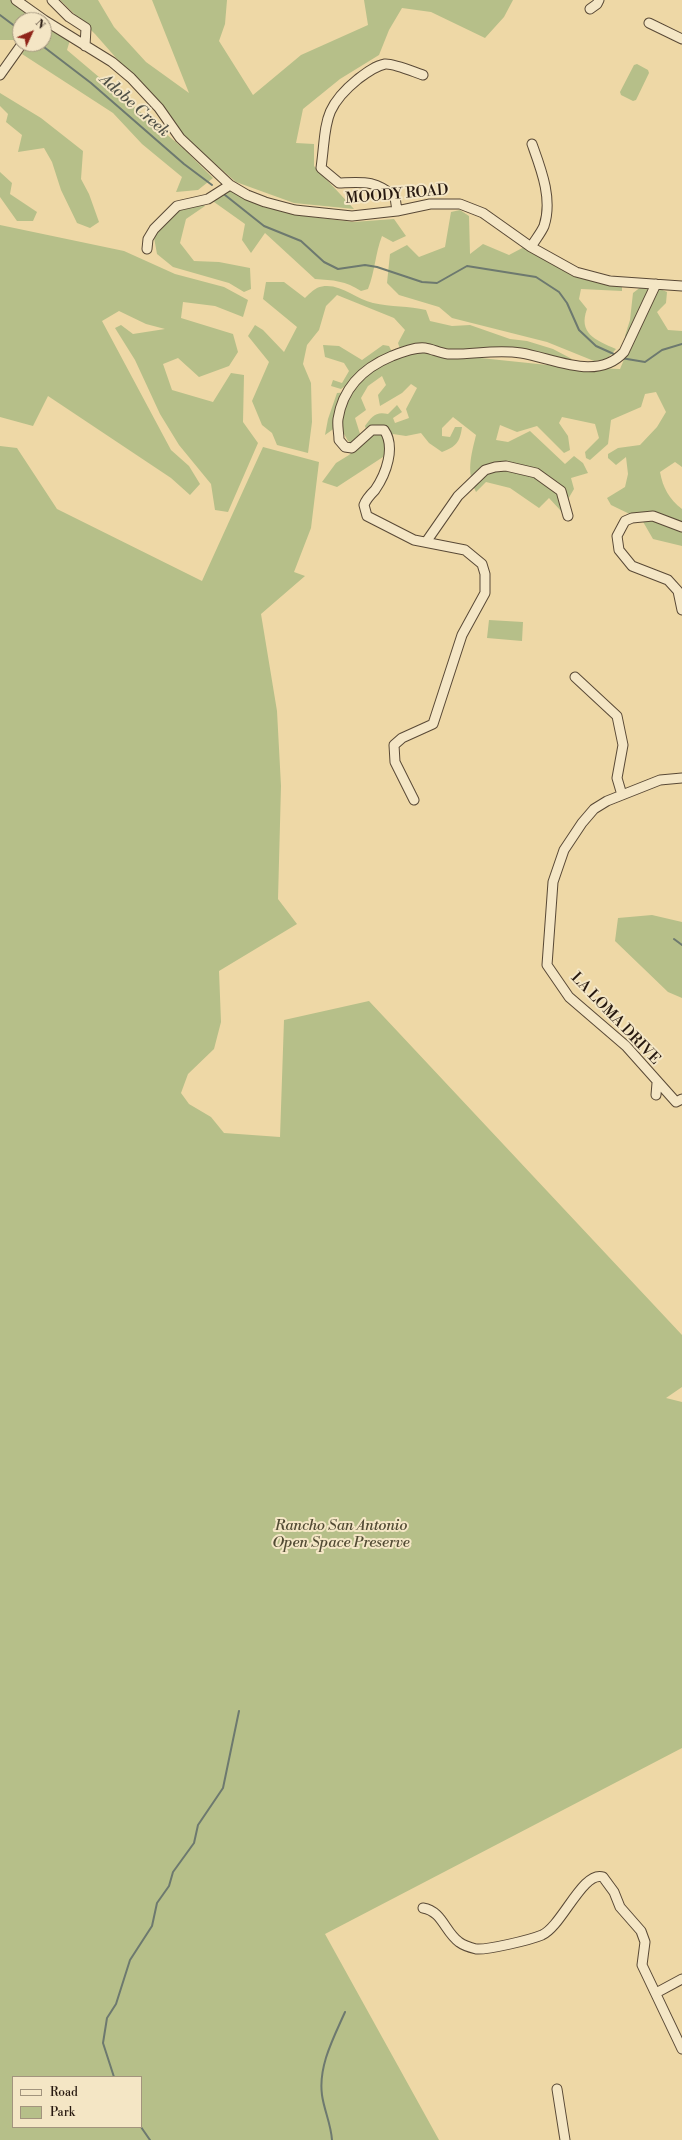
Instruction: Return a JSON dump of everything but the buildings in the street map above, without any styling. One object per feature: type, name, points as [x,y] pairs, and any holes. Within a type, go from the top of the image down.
[{"type":"street","name":"MOODY ROAD","points":[[16,0],[32,12]]},
{"type":"street","points":[[52,0],[69,17],[86,28],[85,46]]},
{"type":"street","points":[[590,9],[597,4],[599,0]]},
{"type":"street","points":[[648,23],[682,39]]},
{"type":"street","name":"MOODY ROAD","points":[[52,26],[112,62],[131,78],[159,108],[180,138],[230,185],[265,202],[295,210],[352,216],[398,211],[430,204],[460,204],[483,213],[531,247],[576,272],[610,281],[682,286]]},
{"type":"street","points":[[0,75],[16,52]]},
{"type":"street","points":[[398,211],[395,197],[376,184],[364,182],[339,183],[321,168],[326,123],[333,104],[346,88],[368,71],[386,64],[423,75]]},
{"type":"street","points":[[531,247],[544,225],[548,202],[543,176],[532,144]]},
{"type":"street","points":[[147,249],[148,239],[154,229],[177,206],[208,199],[230,185]]},
{"type":"street","points":[[414,800],[394,762],[394,745],[402,738],[433,724],[462,635],[485,593],[485,574],[482,564],[476,557],[466,550],[414,540],[367,516],[364,512],[366,499],[375,489],[385,471],[390,446],[388,437],[384,430],[372,430],[352,448],[345,447],[339,440],[338,420],[348,390],[362,372],[384,359],[405,351],[424,348],[447,354],[483,351],[521,353],[572,365],[599,367],[618,359],[624,352],[656,284]]},
{"type":"street","points":[[426,542],[458,496],[485,470],[495,467],[506,466],[536,473],[561,491],[568,516]]},
{"type":"street","points":[[682,527],[654,516],[632,518],[626,521],[617,536],[619,550],[632,566],[668,580],[678,592],[682,610]]},
{"type":"street","points":[[575,677],[617,716],[623,745],[617,778],[622,795]]},
{"type":"street","name":"LA LOMA DRIVE","points":[[682,778],[660,780],[607,801],[590,812],[564,850],[553,882],[547,965],[569,997],[626,1046],[657,1083],[676,1102],[682,1099]]},
{"type":"street","points":[[656,1095],[657,1083]]},
{"type":"street","points":[[423,1908],[432,1910],[459,1942],[476,1949],[515,1943],[543,1934],[559,1919],[586,1881],[599,1876],[607,1880],[620,1907],[641,1931],[645,1942],[642,1965],[676,2040],[682,2049]]},
{"type":"street","points":[[656,1993],[682,1979]]},
{"type":"street","points":[[557,2090],[565,2140]]},
{"type":"green space","points":[[0,0],[11,0],[27,12],[12,12],[12,40],[0,40]]},
{"type":"green space","points":[[60,0],[98,0],[114,27],[146,62],[189,93],[152,0],[227,0],[225,24],[219,41],[253,95],[301,55],[368,25],[364,0],[513,0],[504,17],[485,38],[431,12],[402,8],[389,30],[379,55],[340,79],[303,109],[296,143],[314,144],[314,166],[354,209],[294,203],[236,182],[192,144],[95,34]]},
{"type":"green space","points":[[52,32],[70,40],[67,50],[184,149],[213,178],[198,190],[176,192],[182,177],[142,144],[113,113],[22,54],[23,52],[52,52]]},
{"type":"green space","points":[[637,64],[648,70],[649,73],[636,100],[633,101],[621,95],[620,92],[634,65]]},
{"type":"green space","points":[[0,93],[41,118],[83,151],[81,179],[89,194],[99,222],[90,228],[77,223],[61,190],[52,162],[44,148],[18,152],[22,135],[6,122],[8,114],[0,106]]},
{"type":"green space","points":[[0,172],[12,183],[10,194],[37,212],[33,221],[17,221],[0,197]]},
{"type":"green space","points":[[227,188],[298,215],[353,222],[394,219],[406,236],[393,242],[382,236],[368,289],[361,291],[350,285],[339,282],[315,279],[265,233],[251,253],[242,240],[245,224],[207,197]]},
{"type":"green space","points":[[196,197],[205,206],[186,219],[180,243],[194,261],[219,262],[250,268],[251,289],[244,292],[229,283],[173,267],[157,254],[153,232],[172,208]]},
{"type":"green space","points":[[460,210],[469,216],[470,254],[483,244],[509,255],[526,246],[544,257],[622,284],[622,291],[581,289],[579,299],[587,309],[585,324],[587,330],[595,339],[616,349],[606,360],[594,361],[547,342],[452,318],[439,307],[399,295],[387,283],[390,254],[407,245],[419,257],[445,247],[451,212]]},
{"type":"green space","points":[[0,225],[124,251],[175,274],[224,287],[248,300],[243,317],[215,306],[183,302],[181,318],[233,334],[238,352],[229,366],[199,377],[178,358],[163,364],[172,390],[213,402],[231,373],[244,375],[243,422],[258,443],[228,512],[215,510],[211,484],[179,445],[160,414],[135,360],[115,328],[121,325],[133,334],[165,329],[146,324],[119,311],[102,321],[171,450],[189,466],[200,484],[190,495],[171,478],[48,396],[33,426],[0,417]]},
{"type":"green space","points":[[266,282],[284,282],[305,298],[317,288],[332,286],[373,303],[426,310],[430,321],[452,326],[470,325],[510,339],[527,341],[553,349],[572,359],[550,360],[521,357],[496,347],[458,350],[412,344],[400,349],[398,343],[405,330],[394,318],[337,295],[326,306],[319,330],[307,345],[303,364],[311,383],[312,422],[308,453],[277,445],[272,433],[262,425],[252,401],[269,362],[248,336],[255,325],[263,330],[284,352],[297,327],[263,299]]},
{"type":"green space","points":[[646,283],[667,292],[666,303],[657,312],[668,330],[682,331],[682,467],[675,462],[660,472],[667,493],[682,509],[682,546],[653,539],[642,520],[611,505],[607,498],[625,487],[628,474],[626,457],[616,465],[608,458],[608,454],[618,448],[640,445],[657,427],[666,412],[656,392],[645,394],[641,407],[611,420],[608,444],[590,460],[586,458],[585,452],[599,438],[595,424],[562,417],[559,423],[568,436],[570,450],[564,453],[537,426],[517,432],[500,425],[496,440],[508,442],[530,431],[565,464],[574,456],[583,463],[588,473],[571,478],[574,489],[561,511],[549,498],[539,508],[510,488],[486,482],[476,492],[471,478],[470,464],[476,435],[453,417],[442,428],[442,436],[450,437],[455,427],[462,427],[458,440],[454,446],[447,450],[442,452],[429,443],[421,433],[406,436],[393,434],[383,457],[337,487],[322,482],[336,463],[349,455],[368,436],[365,426],[375,415],[380,413],[388,414],[397,405],[402,412],[393,418],[395,423],[409,418],[406,409],[417,388],[411,384],[402,393],[380,406],[378,395],[386,385],[382,376],[368,386],[361,398],[366,410],[355,418],[361,437],[352,443],[348,441],[339,425],[325,435],[328,419],[337,393],[350,392],[372,369],[413,351],[567,367],[620,369],[628,350],[625,336],[630,320],[633,293]]},
{"type":"green space","points":[[323,345],[339,346],[362,360],[383,345],[389,346],[392,352],[341,389],[331,386],[333,380],[342,383],[349,371],[344,363],[325,357]]},
{"type":"green space","name":"Rancho San Antonio Open Space Preserve","points":[[0,446],[17,448],[57,509],[202,581],[263,447],[319,462],[311,528],[294,572],[305,576],[261,614],[277,711],[281,786],[278,899],[297,924],[219,971],[221,1022],[214,1049],[188,1074],[181,1093],[189,1104],[211,1117],[224,1133],[280,1137],[284,1020],[369,1001],[682,1335],[682,1387],[666,1398],[682,1402],[682,1748],[325,1934],[439,2140],[0,2140]]},
{"type":"green space","points":[[489,620],[523,622],[522,641],[487,638]]},
{"type":"green space","points":[[652,915],[682,922],[682,998],[668,992],[615,941],[618,918]]},
{"type":"waterway","name":"Adobe Creek","points":[[0,15],[12,24]]},
{"type":"waterway","name":"Adobe Creek","points":[[50,52],[91,83],[184,164],[212,185]]},
{"type":"waterway","name":"Adobe Creek","points":[[225,195],[264,226],[301,241],[324,262],[338,269],[365,265],[377,267],[422,282],[437,283],[467,266],[536,277],[559,292],[567,303],[579,330],[596,346],[616,355]]},
{"type":"waterway","name":"Adobe Creek","points":[[621,358],[645,362],[662,350],[682,344]]},
{"type":"waterway","points":[[674,939],[682,945]]},
{"type":"waterway","points":[[114,2076],[103,2043],[107,2018],[116,2004],[130,1960],[152,1926],[157,1903],[169,1886],[173,1872],[194,1843],[198,1825],[223,1788],[239,1711]]},
{"type":"waterway","points":[[332,2140],[322,2095],[322,2073],[328,2052],[345,2012]]},
{"type":"waterway","points":[[142,2128],[150,2140]]}]
